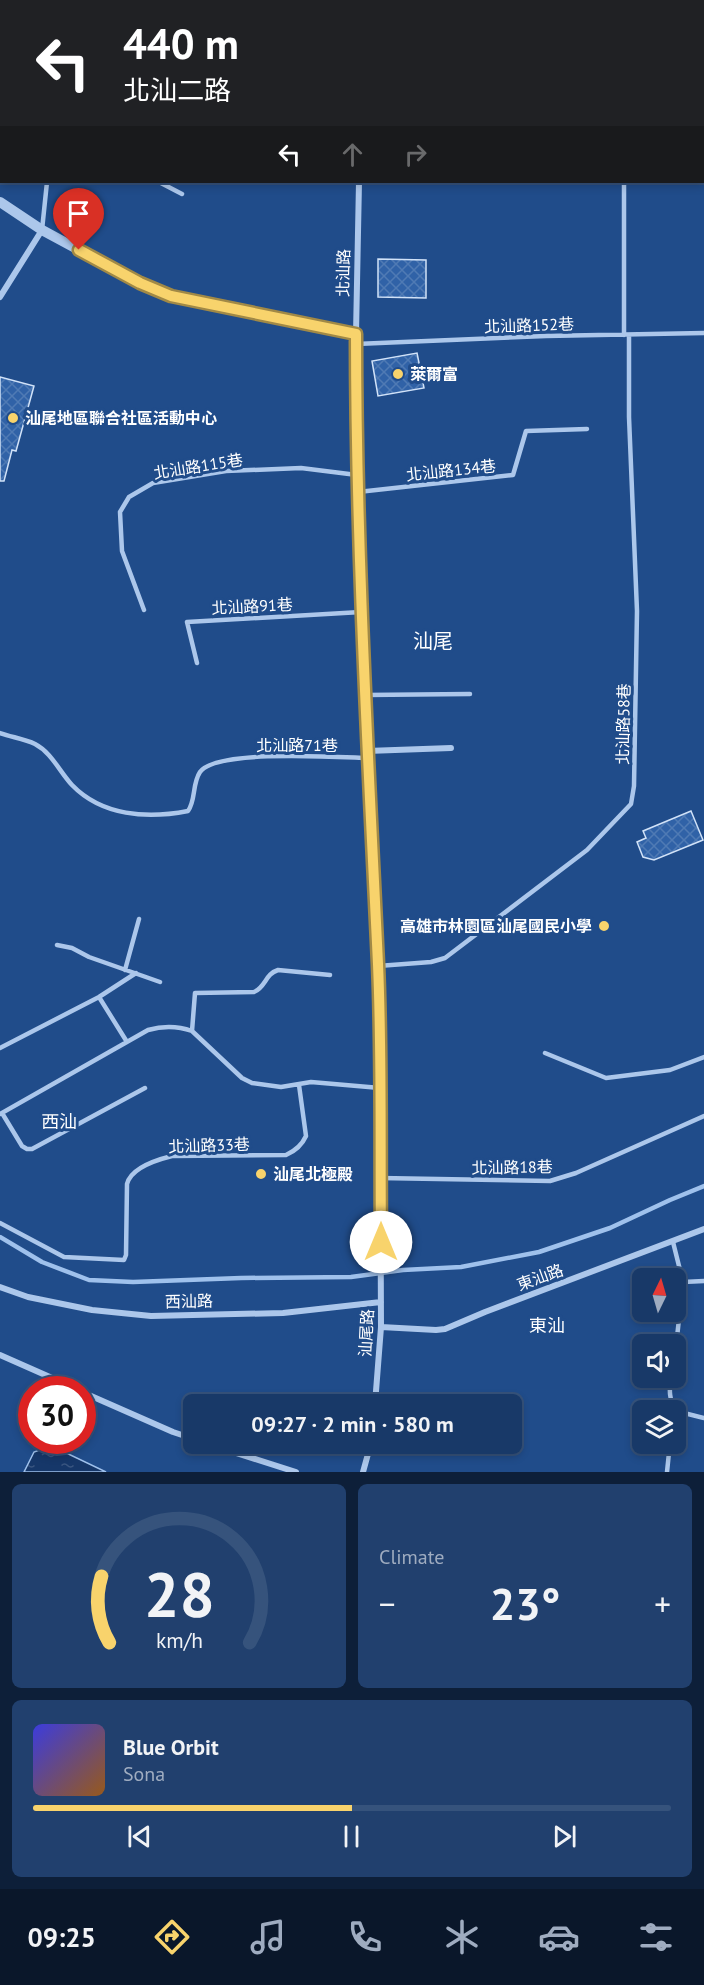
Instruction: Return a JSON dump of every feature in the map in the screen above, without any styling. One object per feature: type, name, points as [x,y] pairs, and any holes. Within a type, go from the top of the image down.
[{"type":"street","name":"北汕路","points":[[359,183],[356,339],[357,475],[364,695],[378,966],[381,1264]]},
{"type":"street","points":[[0,202],[42,230],[140,283],[171,296],[356,339]]},
{"type":"street","points":[[0,297],[42,230]]},
{"type":"street","points":[[367,755],[451,748]]},
{"type":"street","name":"東汕路","points":[[381,1327],[445,1329],[484,1312],[704,1229]]},
{"type":"street","name":"汕尾路","points":[[376,1394],[381,1327],[381,1264]]},
{"type":"street","name":"西汕路","points":[[0,1287],[28,1297],[92,1310],[151,1316],[283,1313],[381,1302]]},
{"type":"street","points":[[0,1355],[48,1376]]},
{"type":"street","points":[[96,1398],[183,1435]]},
{"type":"street","points":[[240,1454],[296,1472]]},
{"type":"street","points":[[363,1472],[368,1454]]},
{"type":"lane","points":[[42,230],[47,183]]},
{"type":"lane","points":[[161,183],[182,194]]},
{"type":"lane","name":"北汕路58巷","points":[[378,966],[431,962],[445,958],[587,850],[631,804],[634,786],[637,611],[628,417],[624,183]]},
{"type":"lane","name":"北汕路152巷","points":[[356,339],[704,333]]},
{"type":"lane","name":"北汕路134巷","points":[[358,492],[513,475],[526,431],[586,429]]},
{"type":"lane","name":"北汕路115巷","points":[[144,610],[122,551],[120,512],[129,497],[153,483],[226,471],[301,468],[357,475]]},
{"type":"lane","name":"北汕路91巷","points":[[196,663],[187,622],[361,612]]},
{"type":"lane","points":[[364,695],[470,694]]},
{"type":"lane","name":"北汕路71巷","points":[[0,733],[34,743],[47,752],[72,785],[96,803],[125,814],[167,815],[188,811],[193,805],[200,771],[210,765],[255,756],[367,755]]},
{"type":"lane","points":[[125,970],[139,919]]},
{"type":"lane","points":[[57,945],[72,948],[89,957],[160,982]]},
{"type":"lane","points":[[192,1031],[195,993],[254,992],[262,987],[270,973],[278,970],[330,975]]},
{"type":"lane","points":[[0,1048],[99,997],[136,973]]},
{"type":"lane","points":[[99,997],[127,1042]]},
{"type":"lane","points":[[145,1088],[32,1149],[22,1146],[1,1114],[127,1042],[156,1028],[183,1028],[192,1031],[242,1078],[252,1083],[281,1088],[311,1082],[380,1088]]},
{"type":"lane","points":[[545,1053],[606,1078],[670,1070],[704,1057]]},
{"type":"lane","name":"北汕路33巷","points":[[0,1223],[64,1257],[124,1260],[128,1178],[134,1172],[172,1156],[286,1155],[292,1152],[303,1143],[306,1136],[299,1085]]},
{"type":"lane","name":"北汕路18巷","points":[[381,1178],[550,1181],[576,1173],[704,1116]]},
{"type":"lane","points":[[673,1242],[680,1268]]},
{"type":"lane","points":[[686,1282],[704,1281]]},
{"type":"lane","points":[[686,1415],[704,1418]]},
{"type":"lane","points":[[668,1472],[669,1454]]},
{"type":"water","points":[[33,1454],[68,1454],[106,1472],[24,1472]]},
{"type":"building","points":[[378,259],[426,260],[426,298],[378,297]]},
{"type":"building","name":"萊爾富","points":[[417,353],[424,388],[378,396],[372,361]]},
{"type":"building","name":"汕尾地區聯合社區活動中心","points":[[0,377],[34,386],[16,451],[12,450],[4,481],[0,481]]},
{"type":"building","points":[[691,811],[703,840],[654,860],[643,857],[637,842],[646,838],[643,831]]},
{"type":"waterway","points":[[0,1237],[42,1262],[89,1280],[133,1282],[351,1277],[403,1270],[461,1267],[539,1252],[610,1228],[704,1186]]},
{"type":"place","name":"萊爾富","points":[[398,374]]},
{"type":"place","name":"汕尾地區聯合社區活動中心","points":[[13,418]]},
{"type":"place","name":"高雄市林園區汕尾國民小學","points":[[604,926]]},
{"type":"place","name":"汕尾北極殿","points":[[261,1174]]},
{"type":"district","name":"汕尾","points":[[433,641]]},
{"type":"district","name":"西汕","points":[[59,1122]]},
{"type":"district","name":"東汕","points":[[547,1326]]},
{"type":"route","points":[[79,250],[140,283],[171,296],[356,334],[358,543],[378,966],[381,1242]]}]
